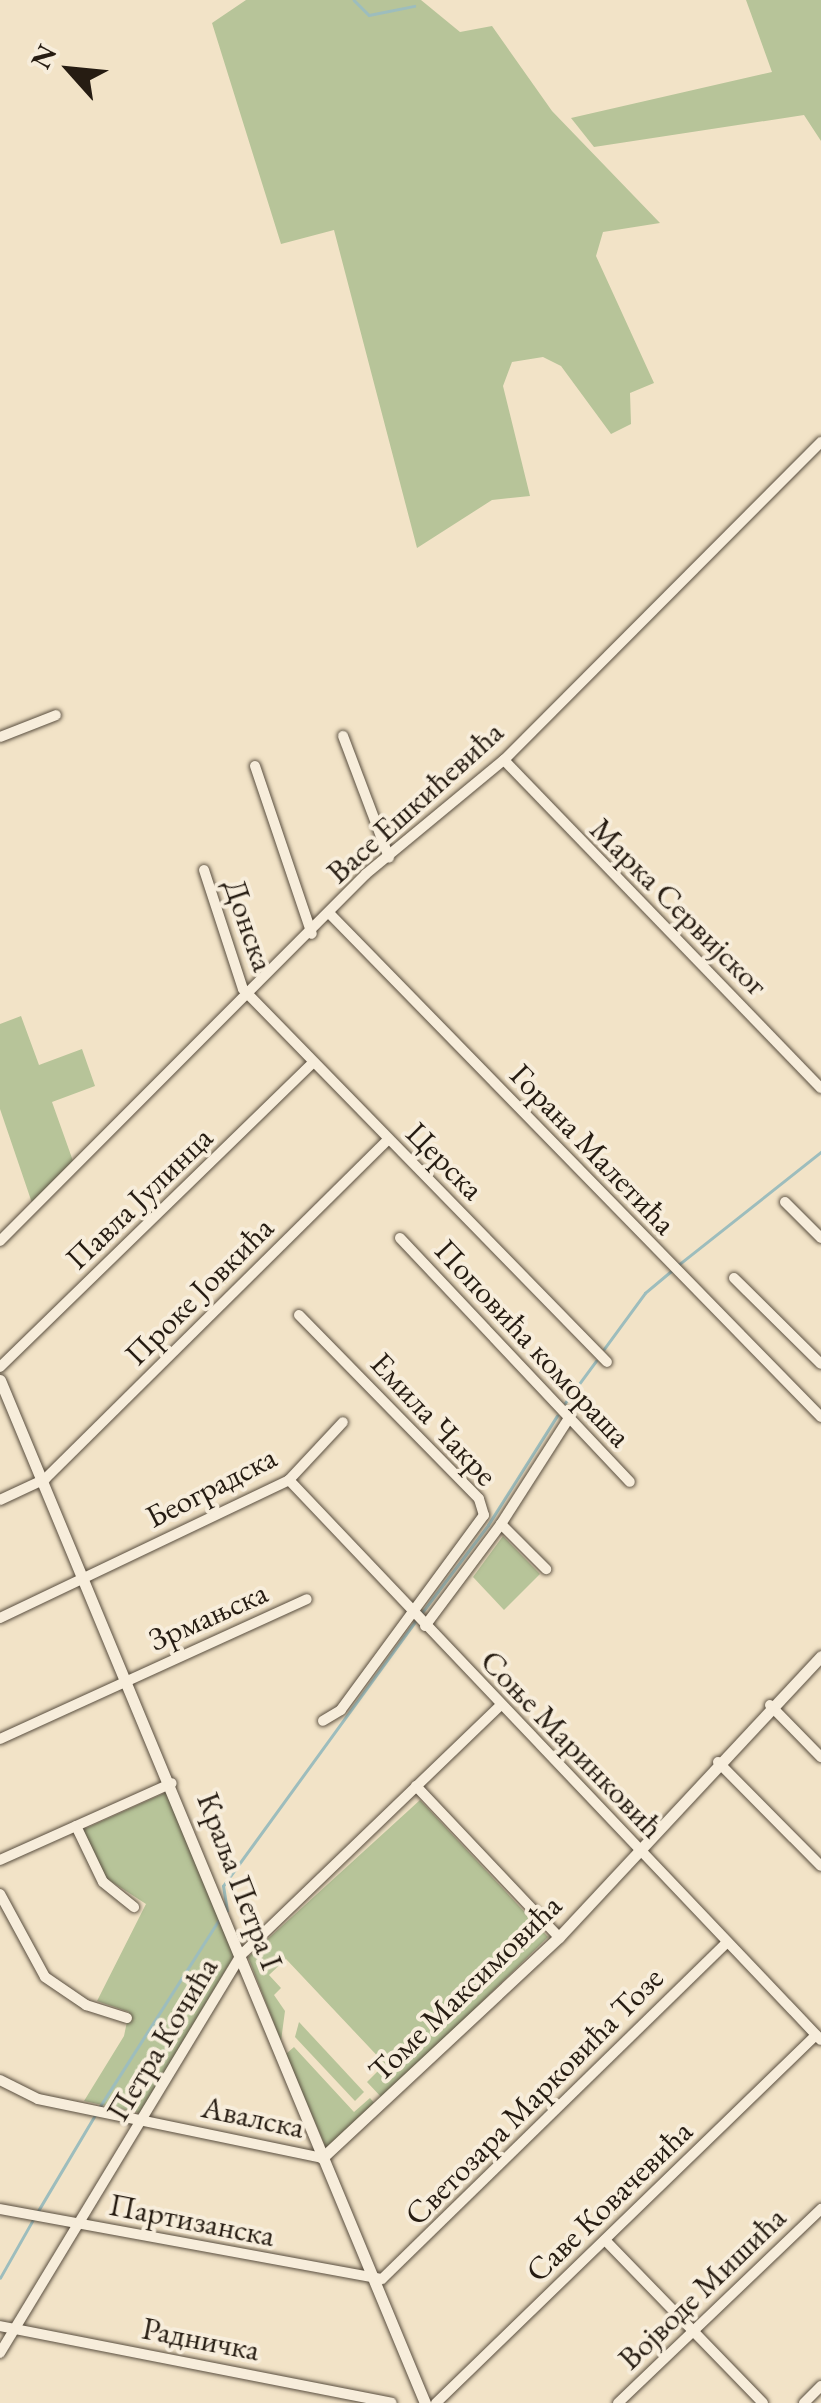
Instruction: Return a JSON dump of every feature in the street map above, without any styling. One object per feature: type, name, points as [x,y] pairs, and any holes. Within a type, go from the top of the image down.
[{"type":"street","name":"Васе Ешкићевића","points":[[0,1241],[330,914],[504,760],[821,442]]},
{"type":"street","points":[[0,736],[56,714]]},
{"type":"street","points":[[344,736],[390,858]]},
{"type":"street","name":"Марка Сервијског","points":[[504,760],[821,1088]]},
{"type":"street","points":[[254,766],[312,934]]},
{"type":"street","name":"Донска","points":[[204,870],[248,995]]},
{"type":"street","name":"Горана Малетића","points":[[330,914],[821,1417]]},
{"type":"street","name":"Церска","points":[[248,995],[607,1362]]},
{"type":"street","name":"Павла Јулинца","points":[[0,1367],[313,1063]]},
{"type":"street","name":"Проке Јовкића","points":[[0,1500],[45,1479],[388,1140]]},
{"type":"street","points":[[786,1202],[821,1238]]},
{"type":"street","name":"Поповића комораша","points":[[400,1238],[630,1482]]},
{"type":"street","points":[[734,1278],[821,1364]]},
{"type":"street","name":"Емила Чакре","points":[[299,1315],[482,1504],[479,1529],[410,1610]]},
{"type":"street","name":"Краља Петра I","points":[[0,1380],[129,1679],[425,2403]]},
{"type":"street","name":"Емила Чакре","points":[[425,1626],[501,1524],[568,1418]]},
{"type":"street","name":"Београдска","points":[[0,1618],[289,1480],[343,1422]]},
{"type":"street","name":"Соње Маринковић","points":[[289,1480],[819,2037]]},
{"type":"street","name":"Емила Чакре","points":[[501,1524],[546,1569]]},
{"type":"street","name":"Зрмањска","points":[[0,1739],[307,1598]]},
{"type":"street","points":[[322,1722],[341,1710],[410,1610]]},
{"type":"street","name":"Томе Максимовића","points":[[322,2158],[559,1937],[641,1853],[769,1704],[821,1656]]},
{"type":"street","points":[[769,1704],[821,1757]]},
{"type":"street","name":"Петра Кочића","points":[[0,2354],[82,2224],[240,1956],[501,1705]]},
{"type":"street","points":[[718,1762],[821,1866]]},
{"type":"street","points":[[0,1860],[172,1783]]},
{"type":"street","points":[[416,1786],[559,1937]]},
{"type":"street","points":[[76,1826],[103,1882],[134,1907]]},
{"type":"street","points":[[0,1894],[45,1977],[86,2004],[127,2018]]},
{"type":"street","name":"Светозара Марковића Тозе","points":[[374,2280],[388,2276],[726,1942]]},
{"type":"street","name":"Саве Ковачевића","points":[[436,2403],[819,2037]]},
{"type":"street","name":"Авалска","points":[[0,2080],[38,2099],[322,2158]]},
{"type":"street","name":"Партизанска","points":[[0,2209],[374,2280]]},
{"type":"street","name":"Војводе Мишића","points":[[618,2403],[821,2209]]},
{"type":"street","points":[[605,2240],[763,2403]]},
{"type":"street","name":"Радничка","points":[[0,2326],[392,2403]]},
{"type":"street","points":[[804,2403],[821,2386]]},
{"type":"green space","points":[[246,0],[421,0],[460,32],[492,26],[552,111],[660,223],[603,232],[596,256],[654,383],[630,393],[631,424],[611,434],[561,366],[543,357],[512,362],[503,386],[530,496],[492,500],[417,548],[334,230],[281,244],[212,23]]},
{"type":"green space","points":[[746,0],[821,0],[821,141],[804,115],[594,147],[571,118],[772,72]]},
{"type":"green space","points":[[21,1016],[39,1065],[82,1049],[95,1086],[52,1102],[73,1161],[32,1203],[0,1109],[0,1024]]},
{"type":"green space","points":[[503,1536],[540,1574],[504,1610],[473,1577]]},
{"type":"green space","points":[[169,1791],[234,1956],[140,2113],[84,2101],[124,2036],[129,2012],[97,2001],[146,1904],[106,1878],[82,1830]]},
{"type":"green space","points":[[420,1800],[548,1937],[383,2099],[367,2082],[385,2064],[286,1959],[269,1975],[281,1988],[274,1995],[285,2011],[281,2041],[248,1957]]},
{"type":"green space","points":[[299,2022],[364,2092],[355,2101],[295,2037]]},
{"type":"green space","points":[[294,2047],[354,2112],[370,2098],[376,2105],[326,2148],[286,2054]]},
{"type":"waterway","points":[[354,0],[369,15],[414,6]]},
{"type":"waterway","points":[[677,1266],[821,1152]]},
{"type":"waterway","points":[[604,1349],[645,1293],[671,1271]]},
{"type":"waterway","points":[[565,1403],[596,1361]]},
{"type":"waterway","points":[[421,1614],[488,1525],[557,1416]]},
{"type":"waterway","points":[[227,1911],[223,1886],[416,1620]]},
{"type":"waterway","points":[[99,2108],[218,1921]]},
{"type":"waterway","points":[[38,2211],[95,2115]]},
{"type":"waterway","points":[[0,2278],[34,2218]]}]
